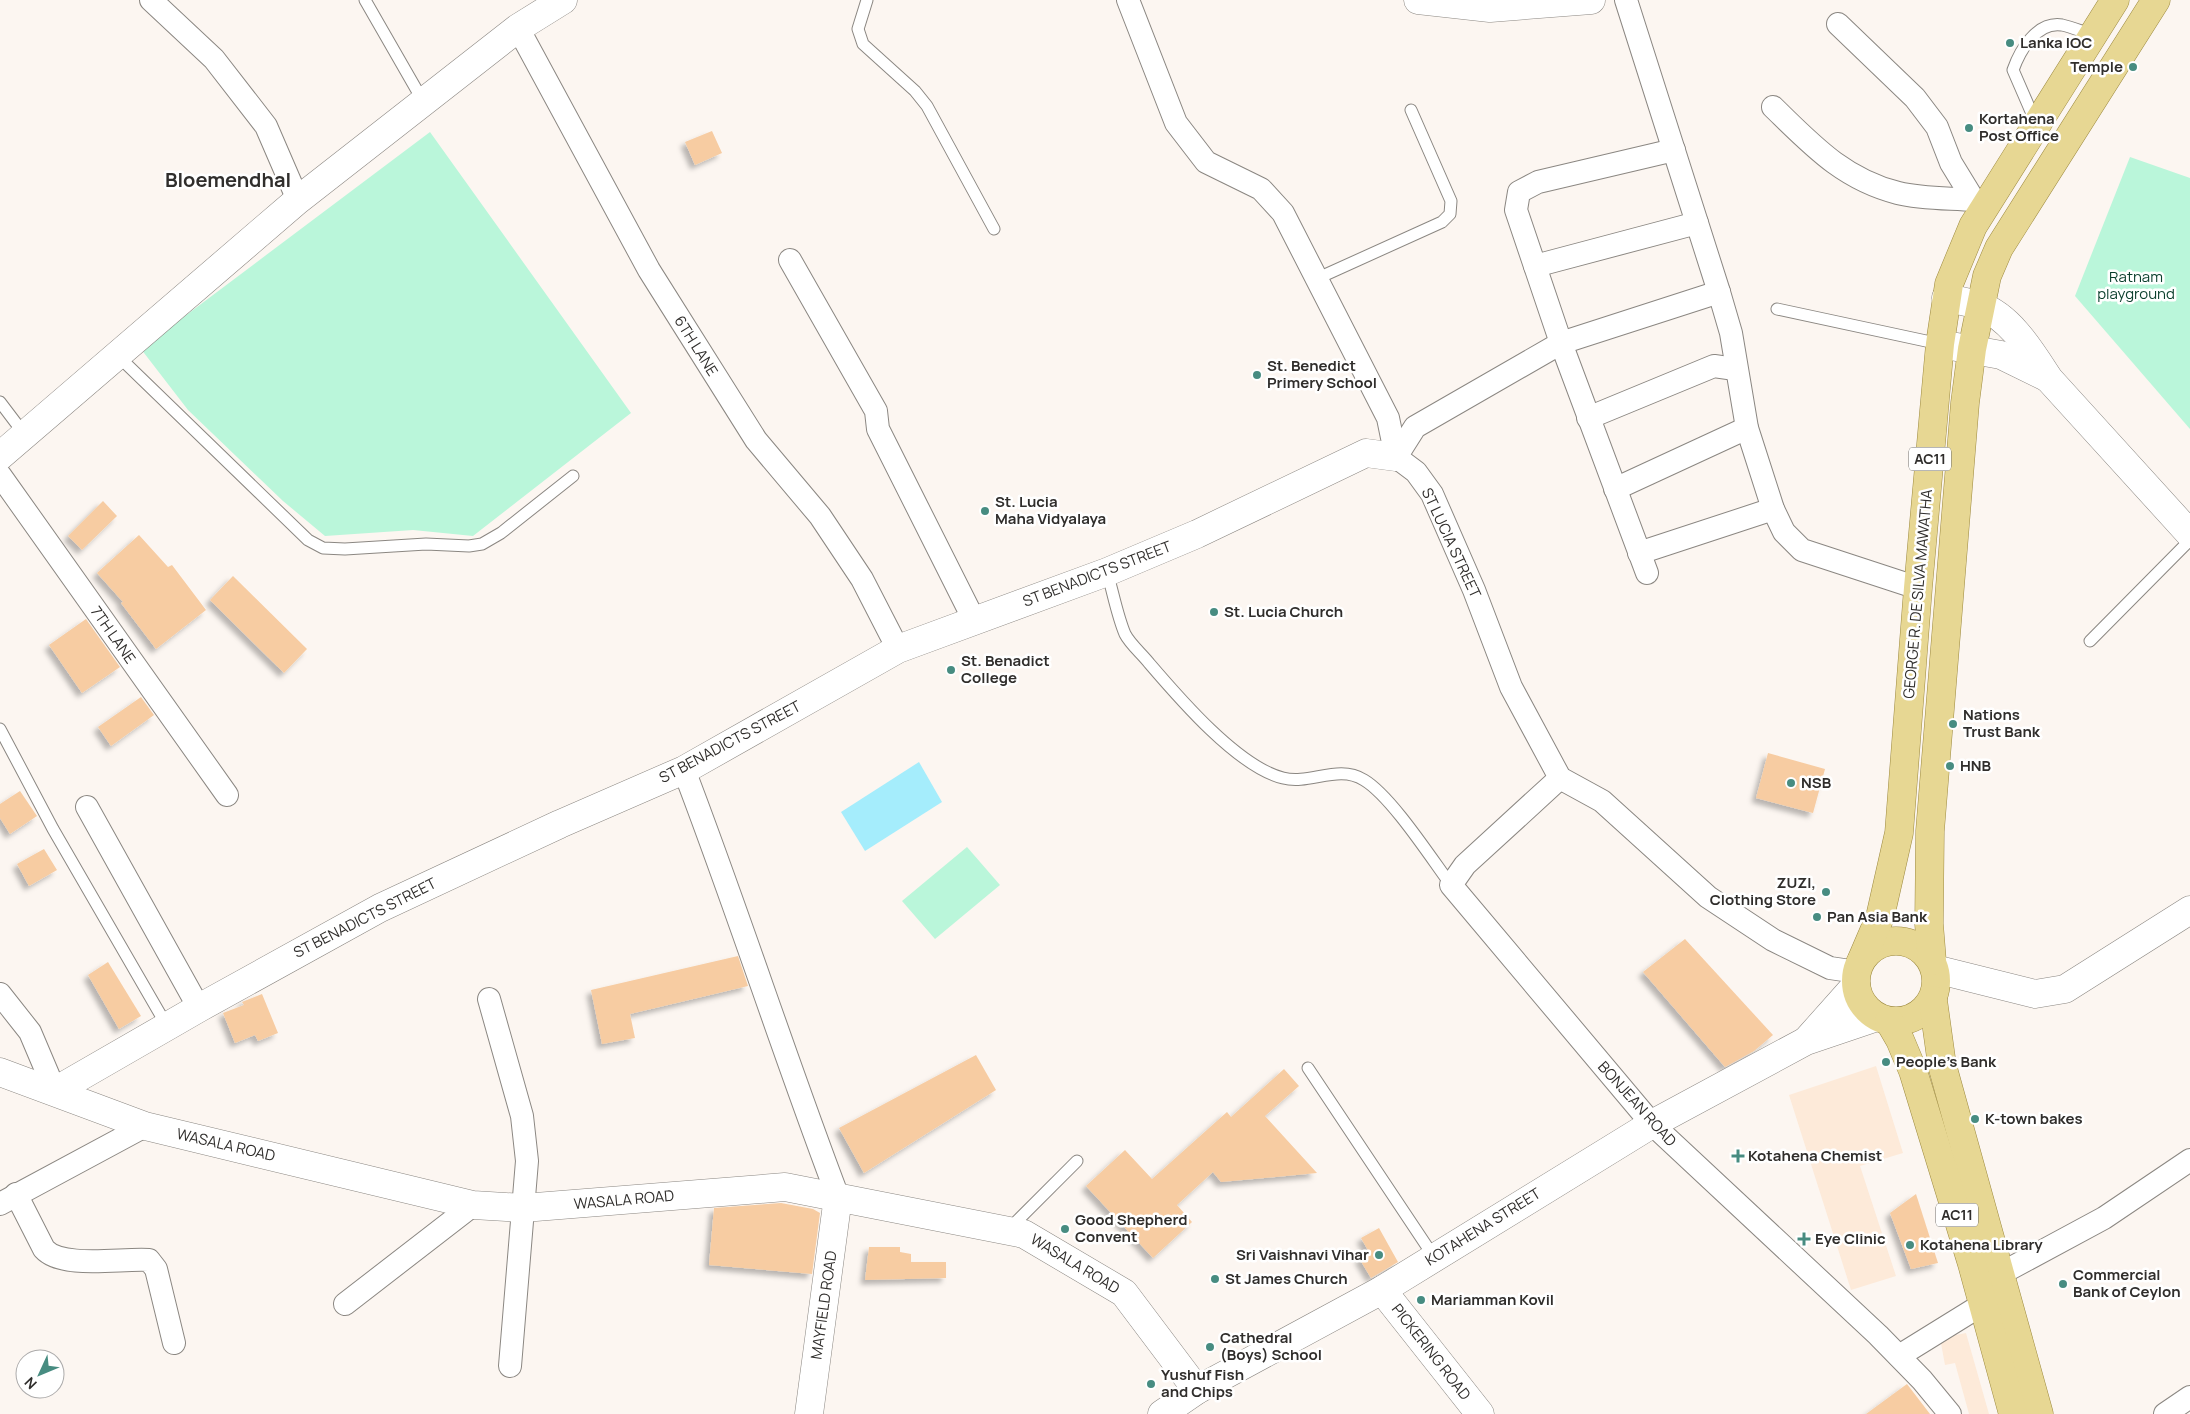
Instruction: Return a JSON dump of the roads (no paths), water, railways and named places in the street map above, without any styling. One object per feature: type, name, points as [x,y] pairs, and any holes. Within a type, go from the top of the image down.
[{"type":"main road","name":"GEORGE R. DE SILVA MAWATHA","points":[[1858,972],[1880,917],[1899,833],[1918,588],[1940,344],[1946,298],[1960,252],[1978,206],[2037,124],[2115,0]]},
{"type":"main road","name":"GEORGE R. DE SILVA MAWATHA","points":[[1933,965],[1929,924],[1930,831],[1965,403],[1972,349],[1987,276],[1999,248],[2156,0]]},
{"type":"main road","points":[[1897,940],[1911,943],[1923,950],[1933,965],[1937,979],[1933,1000],[1925,1010],[1914,1018],[1902,1022],[1883,1019],[1867,1009],[1859,998],[1858,972],[1872,949],[1884,942],[1897,940]]},
{"type":"main road","name":"AC11","points":[[1933,1000],[1942,1064],[2039,1414]]},
{"type":"main road","name":"AC11","points":[[1883,1019],[1913,1071],[1983,1304],[2013,1414]]},
{"type":"street","points":[[151,0],[214,58],[266,126],[298,200]]},
{"type":"street","points":[[0,456],[298,200],[518,28],[563,0]]},
{"type":"street","points":[[1128,0],[1176,123],[1206,162],[1261,189],[1283,213],[1388,418],[1396,457]]},
{"type":"street","points":[[1418,0],[1490,8],[1542,2],[1591,0]]},
{"type":"street","points":[[1626,0],[1719,292],[1731,333],[1735,368],[1747,428],[1773,509],[1784,532],[1802,550],[1918,588]]},
{"type":"street","points":[[1838,24],[1915,98],[1932,120],[1937,127],[1951,163],[1978,206]]},
{"type":"street","name":"6TH LANE","points":[[518,28],[648,270],[756,440],[820,516],[862,579],[898,649]]},
{"type":"street","points":[[1773,107],[1822,154],[1852,176],[1898,193],[1978,206]]},
{"type":"street","points":[[1674,150],[1538,182],[1519,192],[1516,210],[1560,343],[1643,563],[1773,509]]},
{"type":"street","points":[[1535,266],[1697,223]]},
{"type":"street","points":[[790,260],[876,411],[881,434],[974,620]]},
{"type":"street","points":[[1396,457],[1414,427],[1560,343],[1719,292]]},
{"type":"street","points":[[1946,298],[1981,306],[2011,328],[2031,350],[2049,379],[2190,534]]},
{"type":"street","points":[[1940,344],[2000,355],[2049,379]]},
{"type":"street","points":[[1588,418],[1714,366],[1735,368]]},
{"type":"street","points":[[1615,489],[1747,428]]},
{"type":"street","name":"ST BENADICTS STREET","points":[[55,1091],[198,1008],[380,908],[684,770],[898,649],[1107,572],[1198,534],[1366,453],[1396,457]]},
{"type":"street","name":"ST LUCIA STREET","points":[[1396,457],[1416,472],[1432,494],[1474,590],[1511,687],[1560,778]]},
{"type":"street","name":"7TH LANE","points":[[0,475],[227,795]]},
{"type":"street","points":[[684,770],[714,848],[796,1086],[838,1196]]},
{"type":"street","points":[[1451,885],[1465,865],[1560,778],[1602,801],[1716,903],[1773,940],[1830,968],[1858,972]]},
{"type":"street","points":[[87,807],[198,1008]]},
{"type":"street","name":"BONJEAN ROAD","points":[[1451,885],[1652,1124],[1899,1356],[1950,1414]]},
{"type":"street","points":[[1933,965],[2035,994],[2065,989],[2190,910]]},
{"type":"street","name":"KOTAHENA STREET","points":[[1806,1041],[1858,972]]},
{"type":"street","points":[[0,994],[30,1032],[55,1091]]},
{"type":"street","points":[[489,1000],[522,1116],[527,1162],[510,1366]]},
{"type":"street","name":"KOTAHENA STREET","points":[[1162,1414],[1197,1390],[1382,1290],[1652,1124],[1806,1041],[1883,1019]]},
{"type":"street","name":"WASALA ROAD","points":[[0,1072],[145,1126],[472,1205],[523,1208],[786,1187],[1024,1234],[1124,1293],[1197,1390]]},
{"type":"street","points":[[145,1126],[8,1199],[50,1256],[66,1260],[149,1260],[156,1269],[174,1343]]},
{"type":"street","points":[[2000,1274],[2104,1218],[2190,1160]]},
{"type":"street","name":"MAYFIELD ROAD","points":[[810,1414],[838,1196]]},
{"type":"street","points":[[345,1304],[472,1205]]},
{"type":"street","name":"PICKERING ROAD","points":[[1382,1290],[1480,1414]]},
{"type":"street","points":[[1899,1356],[1983,1304]]},
{"type":"street","points":[[2165,1414],[2190,1397]]},
{"type":"lane","points":[[365,0],[423,101]]},
{"type":"lane","points":[[867,0],[858,29],[863,44],[915,90],[927,106],[994,229]]},
{"type":"lane","points":[[2037,124],[2013,70],[2020,51],[2043,27],[2061,25],[2093,35]]},
{"type":"lane","points":[[1316,280],[1442,222],[1450,214],[1452,200],[1411,110]]},
{"type":"lane","points":[[1777,309],[1940,344]]},
{"type":"lane","points":[[117,355],[308,540],[323,548],[345,549],[426,544],[469,546],[482,544],[501,533],[573,476]]},
{"type":"lane","points":[[0,402],[25,434]]},
{"type":"lane","points":[[2090,641],[2190,540]]},
{"type":"lane","points":[[1107,572],[1126,636],[1193,714],[1258,768],[1283,778],[1299,780],[1318,775],[1346,773],[1364,780],[1383,796],[1451,885]]},
{"type":"lane","points":[[0,729],[52,829],[167,1026]]},
{"type":"lane","points":[[1308,1068],[1434,1257]]},
{"type":"lane","points":[[1008,1231],[1077,1161]]},
{"type":"water","points":[[919,762],[942,802],[865,851],[841,812]]},
{"type":"place","name":"Lanka IOC","points":[[2010,43]]},
{"type":"place","name":"Temple","points":[[2133,67]]},
{"type":"place","name":"Kortahena Post Office","points":[[1969,128]]},
{"type":"place","name":"St. Benedict Primery School","points":[[1257,375]]},
{"type":"place","name":"St. Lucia Maha Vidyalaya","points":[[985,511]]},
{"type":"place","name":"St. Lucia Church","points":[[1214,612]]},
{"type":"place","name":"St. Benadict College","points":[[951,670]]},
{"type":"place","name":"Nations Trust Bank","points":[[1953,724]]},
{"type":"place","name":"HNB","points":[[1950,766]]},
{"type":"place","name":"NSB","points":[[1791,783]]},
{"type":"place","name":"ZUZI, Clothing Store","points":[[1826,892]]},
{"type":"place","name":"Pan Asia Bank","points":[[1817,917]]},
{"type":"place","name":"People's Bank","points":[[1886,1062]]},
{"type":"place","name":"K-town bakes","points":[[1975,1119]]},
{"type":"place","name":"Kotahena Chemist","points":[[1738,1156]]},
{"type":"place","name":"Good Shepherd Convent","points":[[1065,1229]]},
{"type":"place","name":"Eye Clinic","points":[[1804,1239]]},
{"type":"place","name":"Kotahena Library","points":[[1910,1245]]},
{"type":"place","name":"Sri Vaishnavi Vihar","points":[[1379,1255]]},
{"type":"place","name":"St James Church","points":[[1215,1279]]},
{"type":"place","name":"Commercial Bank of Ceylon","points":[[2063,1284]]},
{"type":"place","name":"Mariamman Kovil","points":[[1421,1300]]},
{"type":"place","name":"Cathedral (Boys) School","points":[[1210,1347]]},
{"type":"place","name":"Yushuf Fish and Chips","points":[[1151,1384]]},
{"type":"district","name":"Bloemendhal","points":[[228,180]]},
{"type":"park label","name":"Ratnam playground","points":[[2136,286]]}]
